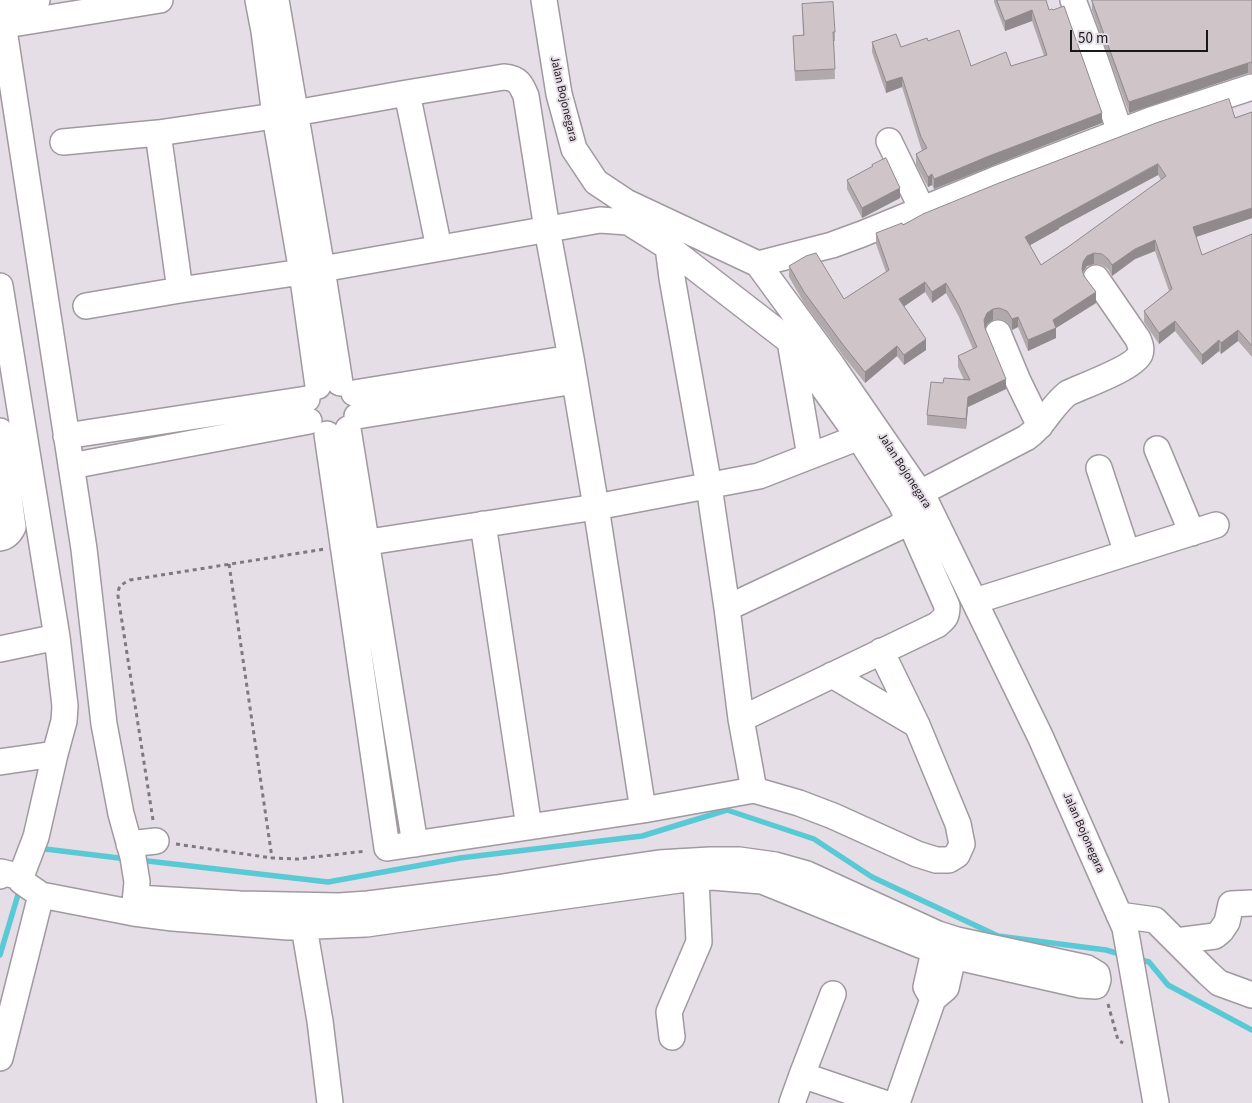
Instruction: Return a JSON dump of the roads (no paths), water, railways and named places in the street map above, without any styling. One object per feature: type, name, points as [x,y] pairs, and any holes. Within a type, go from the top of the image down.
[{"type":"street","points":[[1,15],[37,0]]},
{"type":"street","points":[[1,15],[160,0]]},
{"type":"street","points":[[258,0],[285,115],[312,271],[355,545],[415,844]]},
{"type":"street","points":[[276,0],[281,25],[285,115]]},
{"type":"street","name":"Jalan Bojonegara","points":[[544,0],[560,94],[574,149],[596,182],[626,202],[758,264],[832,365],[925,500],[1040,736],[1122,922],[1156,1103]]},
{"type":"street","points":[[1073,0],[1120,132]]},
{"type":"street","points":[[1,15],[84,549],[104,724],[121,814],[131,851],[135,898]]},
{"type":"street","points":[[63,142],[158,133],[285,115],[504,77],[512,78],[521,85],[526,96],[547,229],[573,369],[643,810]]},
{"type":"street","points":[[758,264],[832,245],[1120,132],[1252,87]]},
{"type":"street","points":[[407,93],[439,248]]},
{"type":"street","points":[[158,133],[180,290]]},
{"type":"street","points":[[889,141],[922,209]]},
{"type":"street","points":[[86,306],[312,271],[600,220],[628,222],[668,247],[791,342],[858,436],[900,502],[910,520],[947,606],[947,616],[937,625],[740,719]]},
{"type":"street","points":[[668,247],[709,486],[728,608],[740,719],[754,790]]},
{"type":"street","points":[[920,493],[1026,438],[1035,432],[1055,405],[1068,393],[1125,368],[1139,356],[1141,348],[1138,339],[1096,278]]},
{"type":"street","points":[[0,286],[57,637],[65,706],[64,721],[36,837],[18,878],[0,1058]]},
{"type":"street","points":[[998,333],[1018,381],[1040,426]]},
{"type":"street","points":[[791,342],[810,456]]},
{"type":"street","points":[[66,436],[333,408],[573,369]]},
{"type":"street","points":[[71,466],[333,408]]},
{"type":"street","points":[[0,430],[13,527],[10,532],[0,538]]},
{"type":"street","points":[[355,545],[596,507],[759,476],[858,436]]},
{"type":"street","points":[[1157,449],[1192,533]]},
{"type":"street","points":[[1099,468],[1127,553]]},
{"type":"street","points":[[728,608],[897,528],[910,520]]},
{"type":"street","points":[[483,524],[529,827]]},
{"type":"street","points":[[975,601],[1216,525]]},
{"type":"street","points":[[355,545],[387,848],[643,810],[754,790],[799,803],[917,854],[936,860],[949,860],[957,855],[962,844],[958,824],[917,725],[881,651]]},
{"type":"street","points":[[0,649],[57,637]]},
{"type":"street","points":[[832,675],[917,725]]},
{"type":"street","points":[[64,721],[104,724]]},
{"type":"street","points":[[0,762],[55,754]]},
{"type":"street","points":[[131,851],[156,841]]},
{"type":"street","points":[[294,920],[339,906],[497,888],[659,863],[710,860],[738,869]]},
{"type":"street","points":[[18,878],[135,898],[173,918],[294,920],[366,924],[712,877],[738,869],[775,865],[807,874],[946,945],[1087,968],[1097,974],[1096,986]]},
{"type":"street","points":[[672,1038],[670,1012],[699,942],[696,879]]},
{"type":"street","points":[[1176,941],[1215,936],[1227,922],[1231,904],[1252,903]]},
{"type":"street","points":[[294,920],[320,1021],[330,1103]]},
{"type":"street","points":[[1122,922],[1155,920],[1219,983],[1252,995]]},
{"type":"street","points":[[897,1103],[933,1000],[926,987],[946,945]]},
{"type":"street","points":[[792,1103],[832,994]]},
{"type":"street","points":[[802,1075],[884,1103]]},
{"type":"waterway","points":[[139,860],[328,882],[460,858],[642,836],[727,810],[814,839],[872,877],[998,936],[1106,950],[1123,955]]},
{"type":"waterway","points":[[37,848],[127,859]]},
{"type":"waterway","points":[[0,955],[20,888]]},
{"type":"waterway","points":[[1137,959],[1149,962],[1168,985],[1252,1030]]}]
